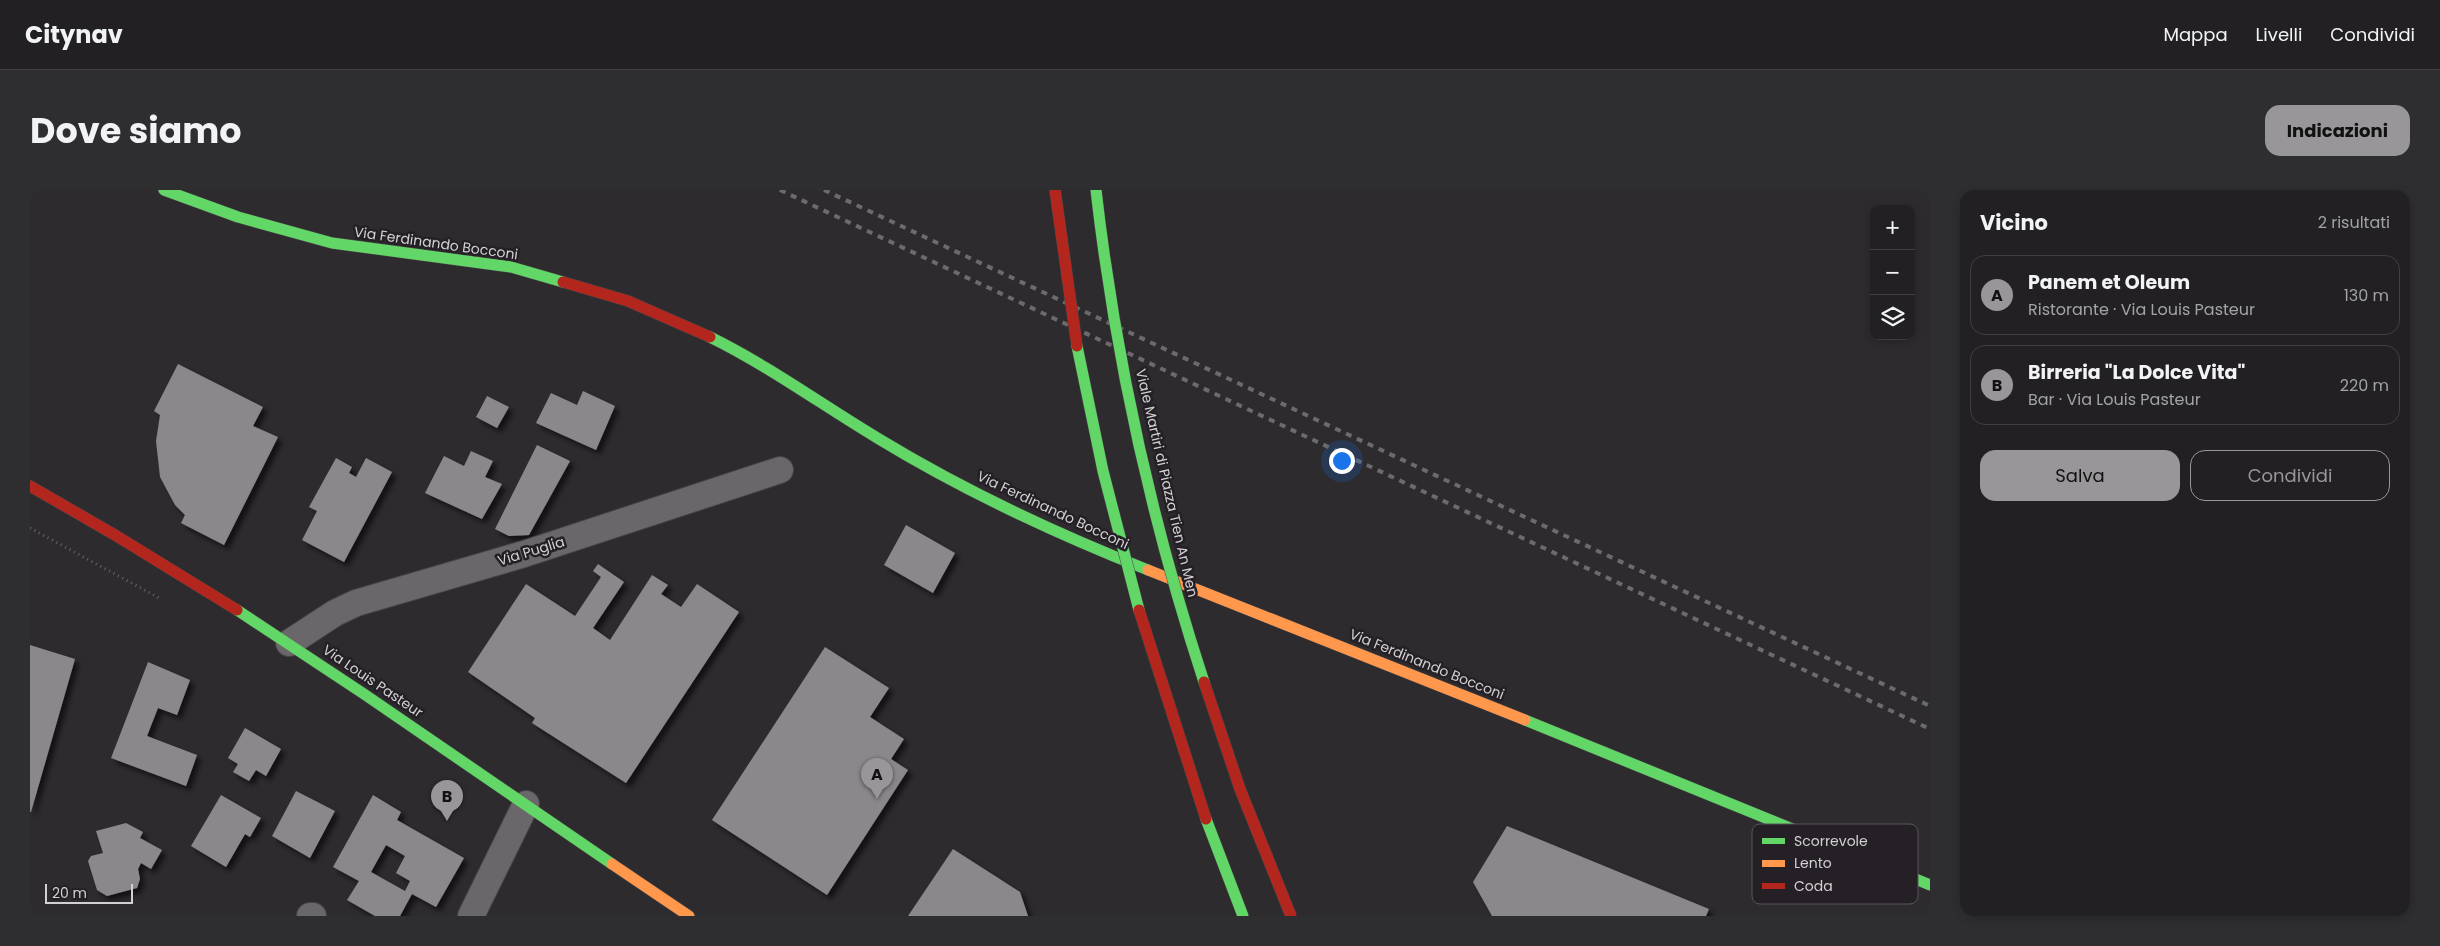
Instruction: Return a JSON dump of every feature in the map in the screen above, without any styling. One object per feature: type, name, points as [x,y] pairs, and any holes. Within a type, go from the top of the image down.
[{"type":"main road","name":"Via Ferdinando Bocconi","points":[[164,190],[238,217],[332,243],[511,268],[628,301],[687,326],[749,357],[880,440],[1003,506],[1131,564],[1355,651],[1780,824]]},
{"type":"main road","points":[[1055,190],[1084,385],[1117,534],[1156,668],[1243,916]]},
{"type":"main road","name":"Viale Martiri di Piazza Tien An Men","points":[[1096,190],[1116,328],[1164,550],[1196,659],[1237,780],[1291,916]]},
{"type":"main road","name":"Via Louis Pasteur","points":[[30,486],[138,548],[289,643],[689,916]]},
{"type":"main road","name":"Via Ferdinando Bocconi","points":[[1918,880],[1930,885]]},
{"type":"street","name":"Via Puglia","points":[[289,643],[313,626],[356,603],[524,554],[780,470]]},
{"type":"street","points":[[471,916],[526,804]]},
{"type":"building","points":[[178,364],[263,407],[253,426],[278,437],[224,545],[181,523],[185,515],[175,505],[160,477],[156,441],[160,415],[154,411]]},
{"type":"building","points":[[583,391],[615,406],[596,450],[536,423],[551,393],[577,405]]},
{"type":"building","points":[[487,396],[509,407],[497,428],[476,417]]},
{"type":"building","points":[[537,445],[570,461],[529,535],[509,536],[495,529]]},
{"type":"building","points":[[471,451],[493,461],[485,477],[502,484],[482,519],[425,493],[444,456],[464,466]]},
{"type":"building","points":[[336,458],[352,467],[349,473],[356,477],[366,458],[392,472],[344,562],[302,540],[317,511],[309,507]]},
{"type":"building","points":[[906,525],[955,553],[933,593],[884,565]]},
{"type":"building","points":[[598,564],[624,582],[593,628],[610,640],[652,575],[668,585],[661,594],[681,607],[697,584],[739,612],[626,783],[532,723],[535,718],[468,672],[526,584],[575,616],[601,577],[593,571]]},
{"type":"building","points":[[30,645],[75,659],[31,812],[30,812]]},
{"type":"building","points":[[825,647],[889,688],[870,717],[904,739],[891,759],[908,770],[827,895],[712,820]]},
{"type":"building","points":[[148,662],[190,680],[177,715],[158,708],[147,736],[197,755],[186,786],[111,758]]},
{"type":"building","points":[[245,728],[281,749],[266,776],[256,770],[249,781],[233,772],[238,764],[228,758]]},
{"type":"building","points":[[296,791],[335,811],[310,858],[272,836]]},
{"type":"building","points":[[221,795],[261,818],[250,837],[245,834],[226,867],[191,846]]},
{"type":"building","points":[[373,795],[401,812],[397,820],[464,858],[436,907],[412,894],[400,916],[375,916],[347,900],[359,881],[333,867]],"holes":[[[386,845],[405,856],[396,873],[410,881],[405,891],[371,872]]]},
{"type":"building","points":[[126,823],[143,832],[140,838],[162,850],[151,869],[141,863],[138,869],[140,879],[137,888],[107,896],[97,890],[88,861],[91,856],[103,853],[96,831]]},
{"type":"building","points":[[1507,826],[1709,909],[1706,916],[1492,916],[1473,882]]},
{"type":"building","points":[[953,849],[1020,892],[1028,916],[908,916]]},
{"type":"railway","points":[[780,190],[1930,729]]},
{"type":"railway","points":[[824,190],[1930,706]]},
{"type":"traffic: fast","points":[[164,190],[238,217],[332,243],[511,267],[563,282]]},
{"type":"traffic: fast","points":[[1096,190],[1114,315],[1138,439],[1168,561],[1204,682]]},
{"type":"traffic: fast","points":[[710,337],[753,360],[879,439],[944,476],[1079,542],[1148,570]]},
{"type":"traffic: fast","points":[[1077,346],[1103,471],[1139,610]]},
{"type":"traffic: fast","points":[[237,610],[364,694],[612,864]]},
{"type":"traffic: fast","points":[[1525,720],[1780,824]]},
{"type":"traffic: fast","points":[[1206,819],[1243,916]]},
{"type":"traffic: fast","points":[[1918,880],[1930,885]]},
{"type":"traffic: slow","points":[[1148,570],[1525,720]]},
{"type":"traffic: slow","points":[[612,864],[689,916]]},
{"type":"traffic: jam","points":[[1055,190],[1077,346]]},
{"type":"traffic: jam","points":[[563,282],[628,301],[710,337]]},
{"type":"traffic: jam","points":[[30,486],[115,535],[237,610]]},
{"type":"traffic: jam","points":[[1139,610],[1206,819]]},
{"type":"traffic: jam","points":[[1204,682],[1240,789],[1291,916]]},
{"type":"place","name":"Panem et Oleum","points":[[877,799]]},
{"type":"place","name":"Birreria \"La Dolce Vita\"","points":[[447,821]]}]
